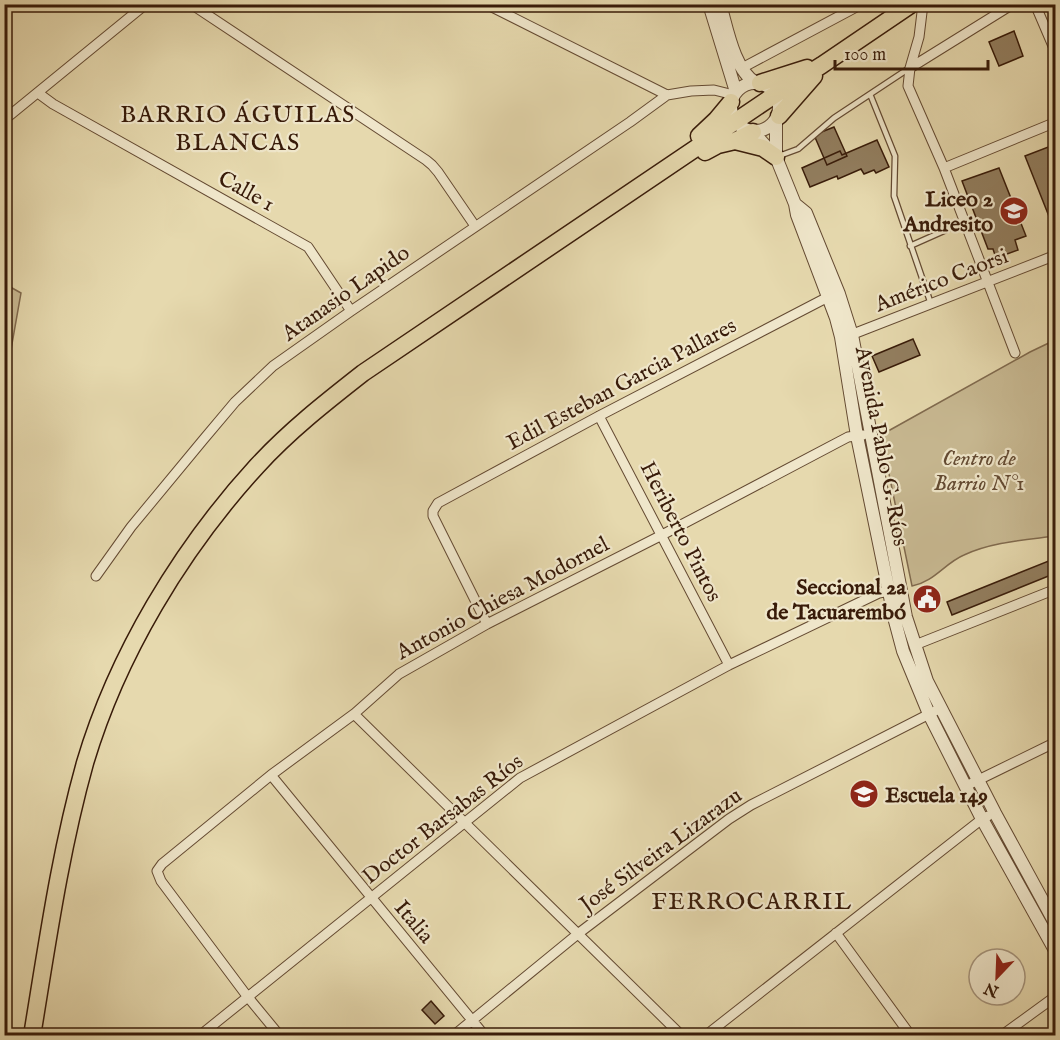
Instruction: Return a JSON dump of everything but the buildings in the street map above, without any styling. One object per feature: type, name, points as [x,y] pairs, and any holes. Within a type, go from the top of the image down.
[{"type":"highway","points":[[32,1035],[62,862],[78,791],[96,731],[117,679],[143,626],[168,583],[234,492],[281,442],[322,405],[363,373],[912,4]]},
{"type":"highway","points":[[758,83],[800,69],[822,65]]},
{"type":"highway","points":[[777,119],[822,65]]},
{"type":"highway","points":[[673,164],[688,146],[716,120],[734,96]]},
{"type":"highway","points":[[673,164],[694,158],[718,145],[735,141],[753,132]]},
{"type":"highway","points":[[735,141],[763,148],[776,157]]},
{"type":"street","points":[[4,120],[146,4]]},
{"type":"street","points":[[191,4],[426,160],[438,172],[475,226]]},
{"type":"street","points":[[486,4],[667,95],[714,90],[734,96]]},
{"type":"street","points":[[709,4],[727,46],[749,79],[769,87],[776,94]]},
{"type":"street","points":[[720,4],[734,96],[731,109],[736,122]]},
{"type":"street","points":[[742,68],[862,4]]},
{"type":"street","points":[[923,4],[923,17],[910,68],[908,86],[944,168],[1015,352]]},
{"type":"street","points":[[910,68],[1013,4]]},
{"type":"street","points":[[1035,4],[1056,53]]},
{"type":"street","points":[[734,96],[745,85],[758,83]]},
{"type":"street","name":"Calle 1","points":[[39,93],[53,104],[308,247],[351,310]]},
{"type":"street","name":"Avenida Pablo G. Ríos","points":[[776,94],[780,105],[777,119],[776,157]]},
{"type":"street","name":"Atanasio Lapido","points":[[96,576],[131,527],[235,402],[273,366],[351,310],[667,95]]},
{"type":"street","points":[[753,132],[769,128],[777,119]]},
{"type":"street","name":"Avenida Pablo G. Ríos","points":[[736,122],[743,129],[753,132],[776,157],[836,318],[846,336],[870,434],[906,617],[927,681],[995,813],[1054,918]]},
{"type":"street","points":[[944,168],[1056,122]]},
{"type":"street","name":"Avenida Pablo G. Ríos","points":[[795,204],[806,213],[839,294],[858,436],[903,651],[928,714],[982,819],[1056,952]]},
{"type":"street","name":"Américo Caorsi","points":[[846,336],[1056,255]]},
{"type":"street","name":"Edil Esteban Garcia Pallares","points":[[487,624],[433,516],[435,507],[442,500],[828,297]]},
{"type":"street","name":"Heriberto Pintos","points":[[599,416],[729,665]]},
{"type":"street","name":"Antonio Chiesa Modornel","points":[[248,996],[161,881],[157,871],[162,864],[271,775],[354,714],[399,674],[487,624],[848,437],[870,434]]},
{"type":"street","points":[[915,645],[1056,589]]},
{"type":"street","name":"Doctor Barsabas Ríos","points":[[203,1033],[520,777],[729,665],[879,593],[889,591]]},
{"type":"street","name":"José Silveira Lizarazu","points":[[453,1035],[579,933],[729,819],[941,708]]},
{"type":"street","points":[[354,714],[682,1035]]},
{"type":"street","points":[[966,786],[1056,742]]},
{"type":"street","name":"Italia","points":[[271,775],[485,1035]]},
{"type":"street","points":[[705,1035],[982,819],[995,813]]},
{"type":"street","points":[[1038,922],[1054,918]]},
{"type":"street","points":[[836,933],[911,1035]]},
{"type":"street","points":[[248,996],[280,1035]]},
{"type":"street","points":[[1001,1035],[1056,996]]},
{"type":"lane","points":[[776,157],[798,149],[834,118],[910,68]]},
{"type":"lane","points":[[870,94],[896,156],[894,196],[931,304]]},
{"type":"lane","points":[[910,246],[964,222]]},
{"type":"green space","points":[[5,284],[21,293],[9,361],[5,365]]},
{"type":"green space","name":"Centro de Barrio N°1","points":[[1055,340],[1055,536],[986,547],[957,558],[927,581],[912,586],[881,435]]},
{"type":"place","name":"Liceo 2 Andresito","points":[[1014,211]]},
{"type":"place","name":"Seccional 2a de Tacuarembó","points":[[927,599]]},
{"type":"place","name":"Escuela 149","points":[[864,794]]},
{"type":"district","name":"BARRIO ÁGUILAS BLANCAS","points":[[238,128]]},
{"type":"district","name":"FERROCARRIL","points":[[752,901]]}]
